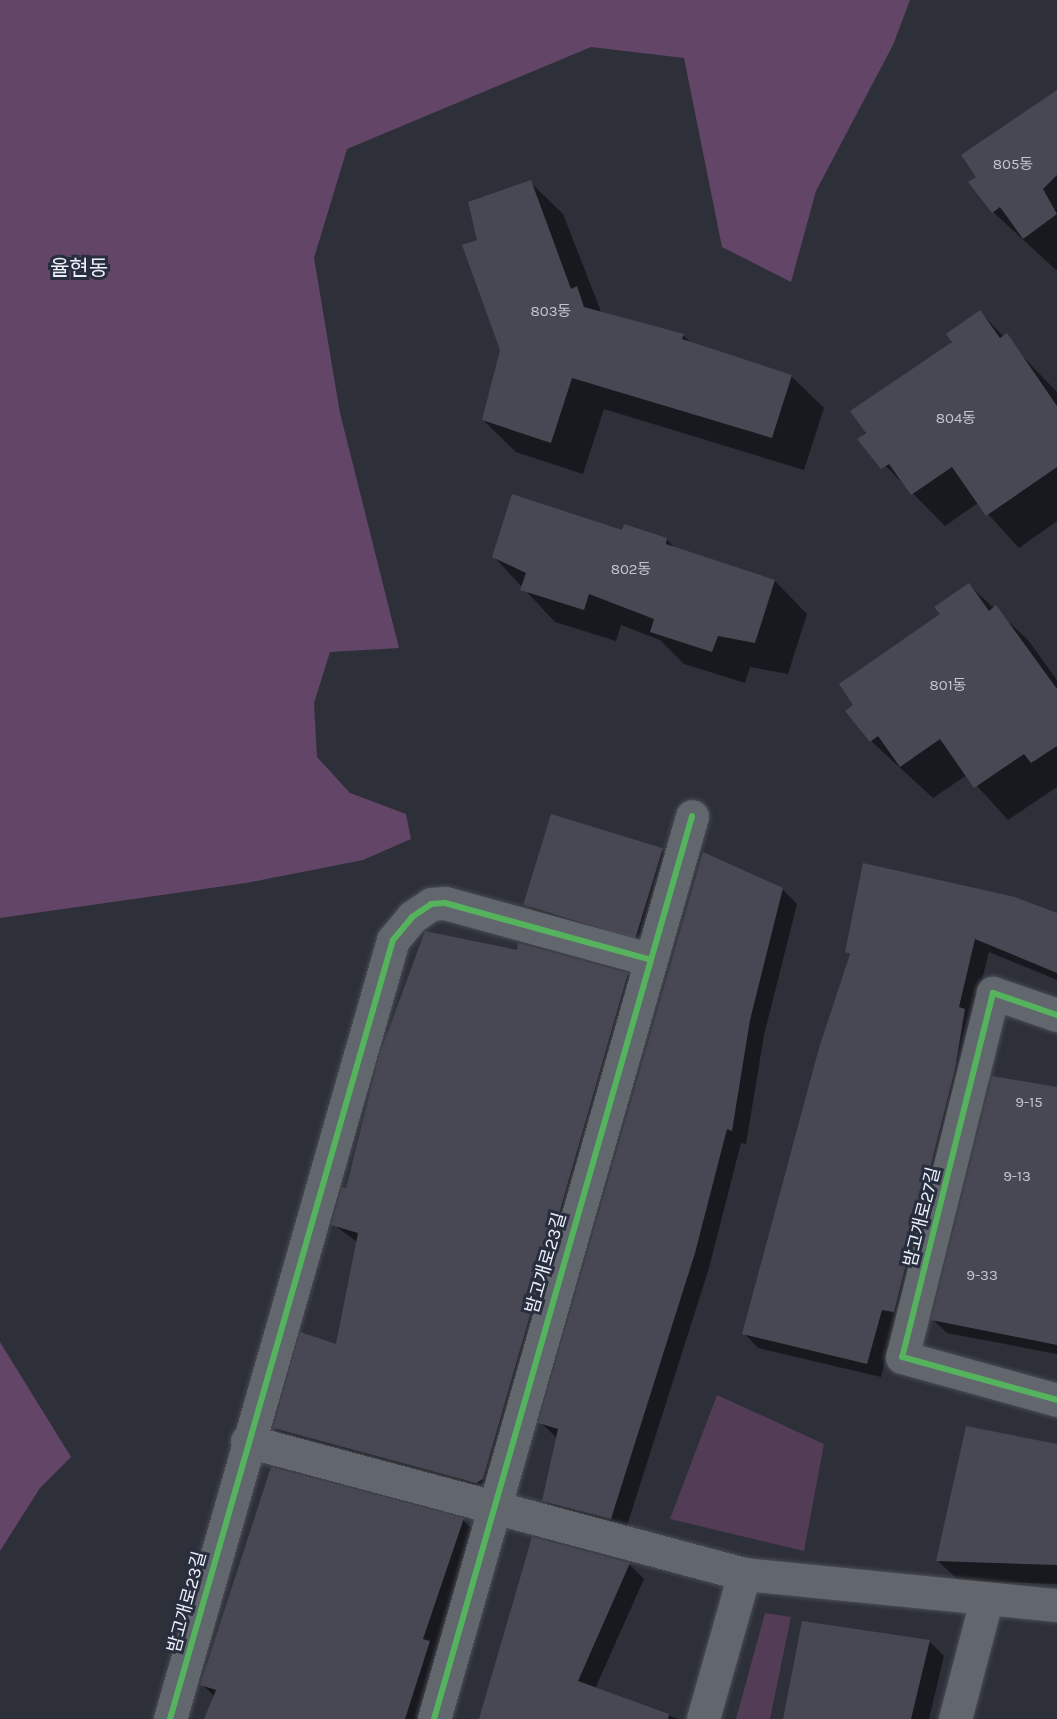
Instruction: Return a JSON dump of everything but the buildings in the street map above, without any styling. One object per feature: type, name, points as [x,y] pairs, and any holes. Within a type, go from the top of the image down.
[{"type":"street","name":"밤고개로23길","points":[[434,1719],[648,959],[692,816]]},
{"type":"street","name":"밤고개로23길","points":[[170,1719],[247,1440],[393,940],[412,917],[431,904],[445,903],[648,959]]},
{"type":"street","name":"밤고개로27길","points":[[1057,1015],[993,993],[902,1357],[1057,1400]]},
{"type":"street","points":[[247,1440],[495,1504],[744,1575],[1057,1605]]},
{"type":"street","points":[[703,1719],[744,1575]]},
{"type":"street","points":[[955,1719],[986,1600]]},
{"type":"shaded area","points":[[0,0],[910,0],[893,45],[816,191],[791,282],[722,247],[684,58],[591,47],[347,149],[314,258],[340,413],[399,648],[330,652],[314,703],[317,757],[350,793],[406,814],[411,839],[363,860],[246,883],[0,918]]},
{"type":"shaded area","points":[[0,1342],[71,1457],[40,1488],[0,1551]]},
{"type":"shaded area","points":[[717,1395],[824,1444],[804,1551],[670,1519]]},
{"type":"shaded area","points":[[765,1613],[791,1617],[770,1719],[736,1719]]},
{"type":"cycle path","points":[[434,1719],[692,816]]},
{"type":"cycle path","points":[[170,1719],[393,940],[412,917],[431,904],[445,903],[648,959]]},
{"type":"cycle path","points":[[1057,1015],[993,993],[902,1357],[1057,1400]]},
{"type":"district","name":"율현동","points":[[79,268]]}]
